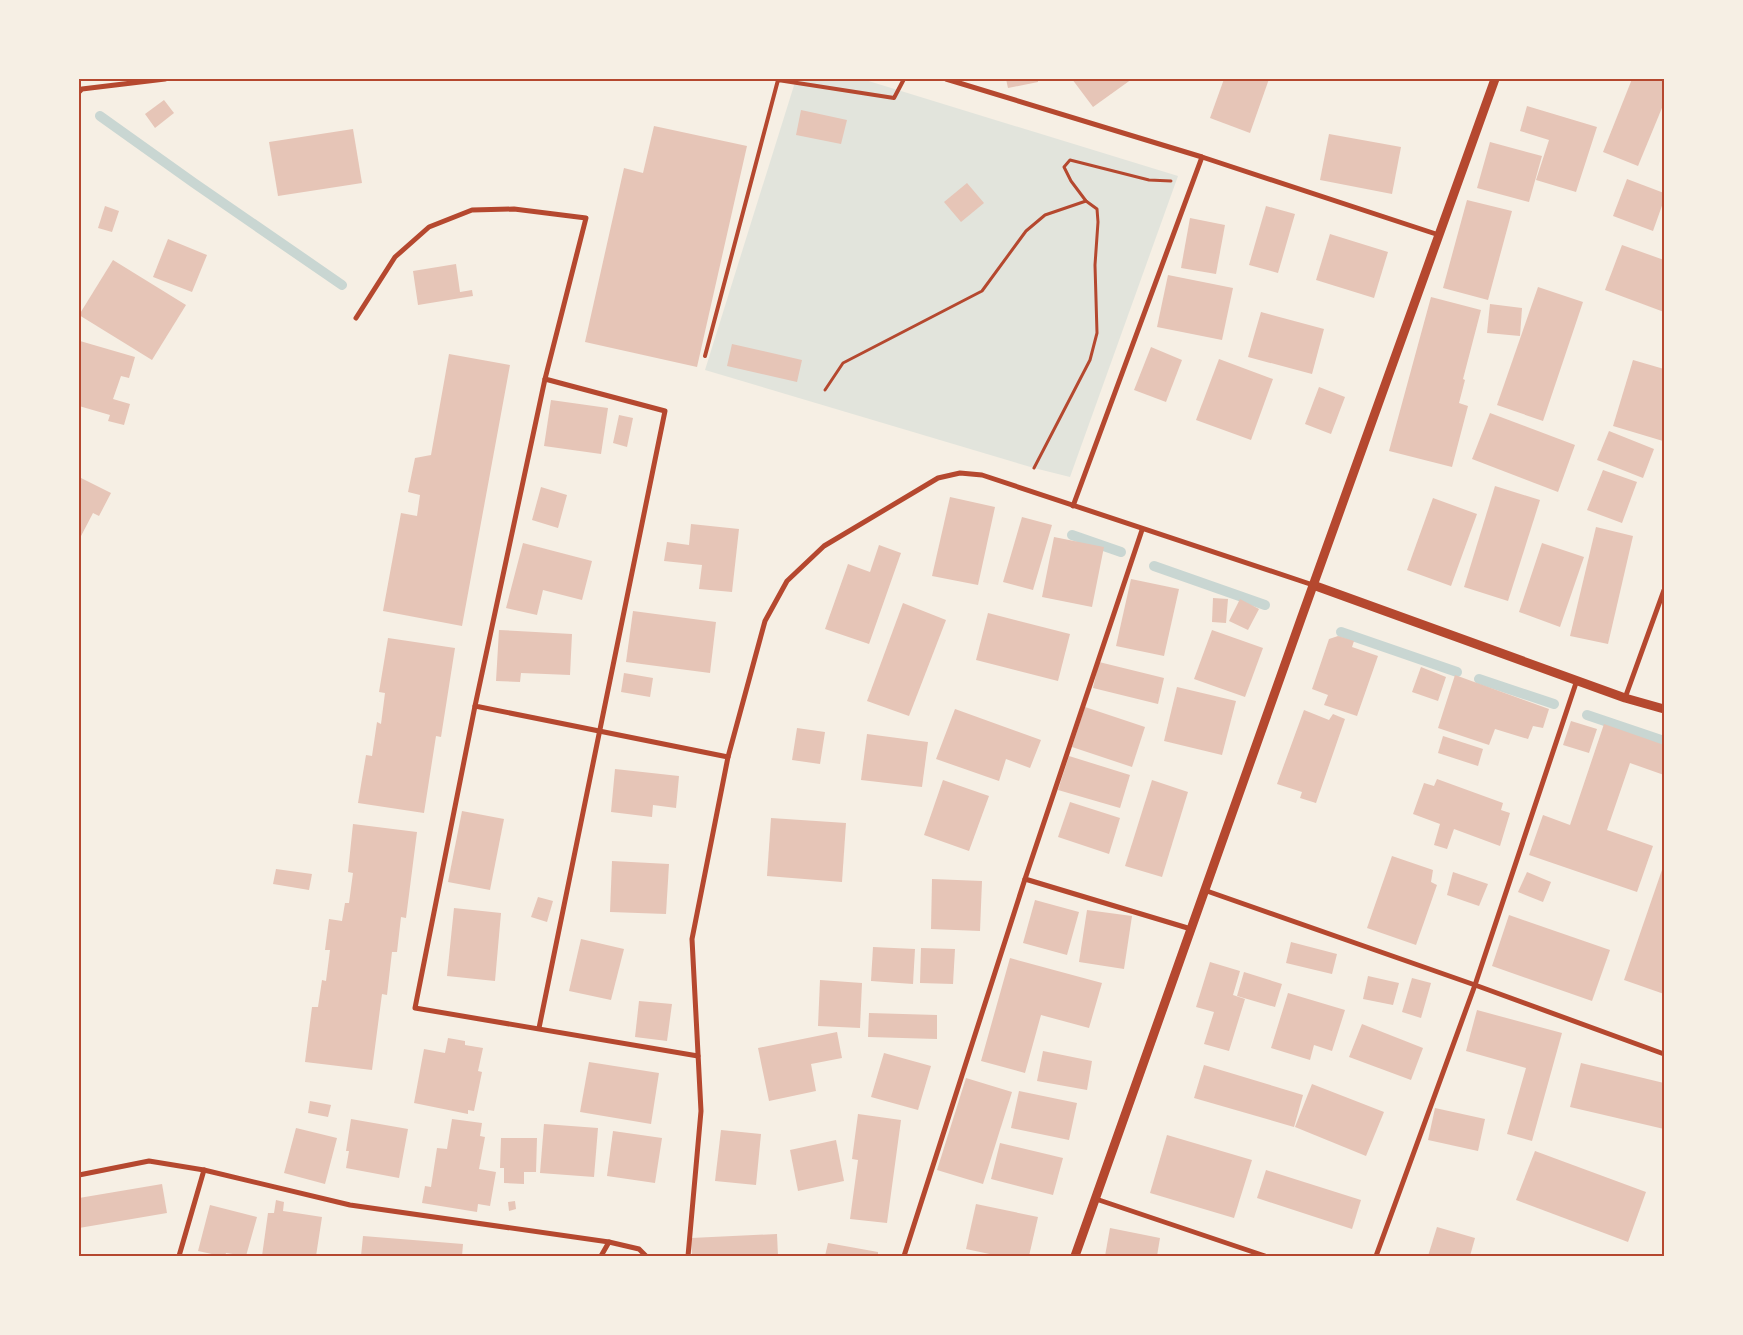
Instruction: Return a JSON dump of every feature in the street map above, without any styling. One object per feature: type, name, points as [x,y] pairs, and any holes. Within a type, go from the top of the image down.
[{"type":"street","points":[[80,89],[166,79]]},
{"type":"street","points":[[946,79],[1202,157],[1439,235]]},
{"type":"street","points":[[1075,1256],[1204,890],[1495,79]]},
{"type":"street","points":[[1073,506],[1202,157]]},
{"type":"street","points":[[356,318],[395,257],[429,227],[472,210],[514,209],[586,218],[546,379],[475,706],[414,1008],[698,1056]]},
{"type":"street","points":[[538,1028],[665,411],[546,379]]},
{"type":"street","points":[[688,1256],[701,1111],[692,939],[728,757],[765,621],[787,581],[824,546],[938,478],[960,473],[982,476],[1313,586],[1625,698],[1664,709]]},
{"type":"street","points":[[904,1256],[1025,879],[1142,530]]},
{"type":"street","points":[[1625,698],[1664,590]]},
{"type":"street","points":[[1376,1256],[1475,985],[1577,680]]},
{"type":"street","points":[[475,706],[728,757]]},
{"type":"street","points":[[1025,879],[1191,929]]},
{"type":"street","points":[[1204,890],[1475,985],[1664,1054]]},
{"type":"street","points":[[79,1175],[149,1161],[204,1170],[350,1205],[609,1242],[639,1249],[646,1256]]},
{"type":"street","points":[[179,1256],[204,1170]]},
{"type":"street","points":[[1096,1198],[1265,1256]]},
{"type":"street","points":[[602,1256],[609,1242]]},
{"type":"lane","points":[[705,356],[778,80],[894,98],[904,79]]},
{"type":"path","points":[[1034,468],[1090,360],[1097,333],[1095,265],[1097,209],[1086,201],[1071,181],[1064,167],[1070,160],[1149,180],[1175,182]]},
{"type":"path","points":[[825,390],[843,363],[982,291],[1026,231],[1045,215],[1086,201]]},
{"type":"shaded area","points":[[796,79],[862,79],[1178,176],[1070,477],[705,370]]},
{"type":"building","points":[[1006,79],[1038,79],[1038,82],[1008,88]]},
{"type":"building","points":[[1072,79],[1132,79],[1093,107]]},
{"type":"building","points":[[1224,79],[1269,79],[1250,133],[1210,118]]},
{"type":"building","points":[[1632,79],[1664,79],[1664,103],[1638,166],[1603,152]]},
{"type":"building","points":[[164,100],[174,113],[155,128],[145,114]]},
{"type":"building","points":[[1527,106],[1597,127],[1576,192],[1536,180],[1549,140],[1520,131]]},
{"type":"building","points":[[801,110],[847,120],[841,144],[796,135]]},
{"type":"building","points":[[654,126],[747,146],[697,367],[585,342],[624,168],[643,173]]},
{"type":"building","points":[[353,129],[362,183],[278,196],[269,142]]},
{"type":"building","points":[[1329,134],[1401,147],[1392,194],[1320,180]]},
{"type":"building","points":[[1490,142],[1542,156],[1529,202],[1477,188]]},
{"type":"building","points":[[1627,179],[1664,193],[1664,200],[1653,231],[1613,216]]},
{"type":"building","points":[[967,183],[984,203],[961,222],[944,202]]},
{"type":"building","points":[[1467,200],[1512,211],[1488,300],[1443,288]]},
{"type":"building","points":[[105,206],[119,211],[112,232],[98,228]]},
{"type":"building","points":[[1266,206],[1295,214],[1278,273],[1249,265]]},
{"type":"building","points":[[1190,218],[1225,225],[1216,274],[1181,268]]},
{"type":"building","points":[[1330,234],[1388,252],[1374,298],[1316,280]]},
{"type":"building","points":[[168,239],[207,255],[192,292],[153,277]]},
{"type":"building","points":[[1622,245],[1664,260],[1664,312],[1605,290]]},
{"type":"building","points":[[113,260],[186,305],[152,360],[79,315]]},
{"type":"building","points":[[456,264],[460,292],[472,290],[473,296],[418,305],[413,271]]},
{"type":"building","points":[[1168,275],[1233,288],[1222,340],[1157,327]]},
{"type":"building","points":[[1538,287],[1583,302],[1543,421],[1497,405]]},
{"type":"building","points":[[1431,297],[1481,310],[1463,379],[1465,380],[1459,403],[1468,406],[1452,467],[1389,451]]},
{"type":"building","points":[[1490,304],[1522,308],[1520,336],[1487,333]]},
{"type":"building","points":[[1261,312],[1324,329],[1312,374],[1248,357]]},
{"type":"building","points":[[80,341],[135,357],[129,378],[121,376],[113,399],[130,404],[124,425],[108,421],[110,415],[79,406]]},
{"type":"building","points":[[732,344],[802,360],[797,382],[727,366]]},
{"type":"building","points":[[1151,347],[1182,360],[1166,402],[1134,390]]},
{"type":"building","points":[[449,354],[510,365],[462,626],[383,611],[401,513],[417,516],[420,495],[408,492],[415,458],[431,455]]},
{"type":"building","points":[[1219,359],[1273,379],[1251,440],[1196,420]]},
{"type":"building","points":[[1633,360],[1664,369],[1663,441],[1613,426]]},
{"type":"building","points":[[1319,387],[1345,397],[1331,434],[1305,424]]},
{"type":"building","points":[[551,400],[608,408],[601,454],[544,446]]},
{"type":"building","points":[[1490,413],[1575,445],[1558,492],[1472,459]]},
{"type":"building","points":[[619,415],[633,418],[627,447],[613,443]]},
{"type":"building","points":[[1609,431],[1654,449],[1643,478],[1597,460]]},
{"type":"building","points":[[1603,470],[1637,482],[1622,523],[1587,510]]},
{"type":"building","points":[[79,477],[111,493],[99,516],[93,513],[80,538],[79,537]]},
{"type":"building","points":[[1495,486],[1540,500],[1508,601],[1464,587]]},
{"type":"building","points":[[541,487],[567,495],[558,528],[532,520]]},
{"type":"building","points":[[950,497],[995,507],[978,585],[932,576]]},
{"type":"building","points":[[1433,498],[1477,514],[1451,586],[1407,570]]},
{"type":"building","points":[[1022,517],[1052,525],[1033,590],[1003,582]]},
{"type":"building","points":[[691,524],[739,529],[732,592],[699,589],[702,565],[664,561],[667,542],[689,545]]},
{"type":"building","points":[[1596,527],[1633,536],[1608,644],[1570,636]]},
{"type":"building","points":[[1054,537],[1104,547],[1092,607],[1042,597]]},
{"type":"building","points":[[523,543],[592,561],[582,600],[543,590],[537,615],[506,608]]},
{"type":"building","points":[[1542,543],[1584,557],[1560,627],[1519,612]]},
{"type":"building","points":[[879,545],[901,553],[869,644],[825,629],[848,564],[870,572]]},
{"type":"building","points":[[1131,579],[1179,589],[1164,656],[1116,646]]},
{"type":"building","points":[[1213,598],[1228,599],[1226,623],[1212,622]]},
{"type":"building","points":[[1240,599],[1259,609],[1248,630],[1229,621]]},
{"type":"building","points":[[903,603],[946,620],[909,716],[867,701]]},
{"type":"building","points":[[633,611],[716,622],[710,673],[626,662]]},
{"type":"building","points":[[988,613],[1070,634],[1058,681],[976,660]]},
{"type":"building","points":[[499,630],[572,634],[570,675],[521,673],[520,682],[496,681]]},
{"type":"building","points":[[1212,630],[1263,648],[1245,697],[1194,679]]},
{"type":"building","points":[[1338,636],[1354,641],[1352,647],[1378,656],[1357,716],[1324,705],[1328,695],[1312,689],[1329,639]]},
{"type":"building","points":[[388,638],[455,648],[441,737],[436,736],[424,813],[358,803],[366,755],[372,756],[377,722],[381,724],[385,693],[379,692]]},
{"type":"building","points":[[1099,662],[1164,678],[1158,704],[1093,688]]},
{"type":"building","points":[[1421,667],[1446,677],[1438,701],[1412,692]]},
{"type":"building","points":[[624,673],[653,678],[650,697],[621,692]]},
{"type":"building","points":[[1455,675],[1549,709],[1543,728],[1533,726],[1528,739],[1495,729],[1489,745],[1438,728]]},
{"type":"building","points":[[1177,687],[1236,701],[1222,755],[1164,741]]},
{"type":"building","points":[[1085,707],[1145,727],[1132,767],[1072,747]]},
{"type":"building","points":[[955,709],[1041,740],[1030,768],[1006,759],[999,781],[936,759]]},
{"type":"building","points":[[1304,710],[1329,720],[1333,714],[1345,719],[1316,803],[1300,798],[1302,792],[1277,784]]},
{"type":"building","points":[[1571,721],[1597,729],[1589,753],[1563,745]]},
{"type":"building","points":[[1604,724],[1664,745],[1664,775],[1630,763],[1607,830],[1653,846],[1637,892],[1529,855],[1543,815],[1570,825]]},
{"type":"building","points":[[797,728],[825,732],[820,764],[792,760]]},
{"type":"building","points":[[867,734],[928,742],[922,787],[861,780]]},
{"type":"building","points":[[1443,736],[1483,749],[1478,766],[1438,753]]},
{"type":"building","points":[[1069,756],[1130,775],[1120,808],[1058,790]]},
{"type":"building","points":[[615,769],[679,776],[676,808],[653,805],[652,817],[611,812]]},
{"type":"building","points":[[1437,779],[1503,803],[1501,810],[1510,813],[1500,846],[1454,829],[1447,849],[1434,845],[1440,824],[1413,814],[1424,783],[1434,786]]},
{"type":"building","points":[[943,780],[989,796],[969,851],[924,835]]},
{"type":"building","points":[[1152,780],[1188,792],[1162,877],[1125,866]]},
{"type":"building","points":[[1070,802],[1120,818],[1109,854],[1058,837]]},
{"type":"building","points":[[462,811],[504,819],[490,890],[448,882]]},
{"type":"building","points":[[771,818],[846,823],[842,882],[767,876]]},
{"type":"building","points":[[353,824],[417,832],[406,918],[401,917],[397,952],[392,952],[387,995],[382,994],[372,1070],[305,1062],[312,1007],[318,1007],[322,980],[326,981],[330,950],[325,950],[329,919],[342,921],[345,903],[349,903],[353,873],[348,872]]},
{"type":"building","points":[[1392,856],[1433,870],[1431,882],[1437,885],[1416,945],[1367,928]]},
{"type":"building","points":[[612,861],[669,864],[666,914],[610,912]]},
{"type":"building","points":[[1664,864],[1664,994],[1624,980]]},
{"type":"building","points":[[276,869],[312,874],[309,890],[273,884]]},
{"type":"building","points":[[1453,872],[1488,884],[1479,906],[1447,895]]},
{"type":"building","points":[[1527,872],[1551,882],[1543,902],[1518,892]]},
{"type":"building","points":[[932,879],[982,881],[980,931],[931,929]]},
{"type":"building","points":[[538,897],[553,901],[547,922],[531,917]]},
{"type":"building","points":[[1035,900],[1079,912],[1067,955],[1023,943]]},
{"type":"building","points":[[454,908],[501,913],[495,981],[447,976]]},
{"type":"building","points":[[1087,910],[1132,916],[1124,969],[1079,962]]},
{"type":"building","points":[[1509,915],[1610,950],[1592,1001],[1492,966]]},
{"type":"building","points":[[581,939],[624,949],[611,1000],[569,991]]},
{"type":"building","points":[[1291,942],[1337,954],[1332,974],[1286,963]]},
{"type":"building","points":[[873,947],[915,949],[913,984],[871,981]]},
{"type":"building","points":[[921,948],[955,949],[953,984],[920,983]]},
{"type":"building","points":[[1010,958],[1102,983],[1089,1028],[1041,1015],[1025,1073],[981,1061]]},
{"type":"building","points":[[1210,962],[1240,971],[1233,995],[1245,999],[1229,1051],[1204,1044],[1214,1012],[1196,1007]]},
{"type":"building","points":[[1244,972],[1282,984],[1275,1007],[1237,996]]},
{"type":"building","points":[[1368,976],[1399,983],[1393,1005],[1363,999]]},
{"type":"building","points":[[1412,978],[1431,983],[1421,1018],[1402,1012]]},
{"type":"building","points":[[820,980],[862,983],[860,1028],[818,1026]]},
{"type":"building","points":[[1288,993],[1345,1010],[1332,1051],[1314,1045],[1310,1060],[1271,1048]]},
{"type":"building","points":[[639,1001],[672,1004],[667,1041],[635,1037]]},
{"type":"building","points":[[1477,1010],[1562,1033],[1532,1141],[1507,1134],[1526,1068],[1466,1051]]},
{"type":"building","points":[[869,1013],[937,1015],[937,1039],[868,1037]]},
{"type":"building","points":[[1362,1024],[1423,1048],[1411,1080],[1349,1057]]},
{"type":"building","points":[[837,1032],[842,1058],[811,1064],[816,1091],[769,1101],[758,1048]]},
{"type":"building","points":[[448,1038],[465,1041],[465,1045],[483,1048],[478,1071],[482,1072],[474,1111],[468,1110],[468,1114],[414,1103],[424,1049],[445,1053]]},
{"type":"building","points":[[1043,1051],[1092,1061],[1087,1090],[1037,1081]]},
{"type":"building","points":[[884,1053],[931,1066],[918,1110],[871,1097]]},
{"type":"building","points":[[589,1062],[659,1073],[651,1124],[580,1112]]},
{"type":"building","points":[[1581,1063],[1664,1083],[1664,1129],[1570,1107]]},
{"type":"building","points":[[1204,1065],[1303,1095],[1294,1127],[1194,1098]]},
{"type":"building","points":[[966,1078],[1012,1092],[983,1184],[937,1170]]},
{"type":"building","points":[[1312,1084],[1384,1112],[1366,1156],[1295,1127]]},
{"type":"building","points":[[1019,1091],[1077,1103],[1069,1140],[1011,1128]]},
{"type":"building","points":[[310,1101],[331,1105],[328,1117],[308,1113]]},
{"type":"building","points":[[1435,1108],[1485,1119],[1478,1151],[1428,1140]]},
{"type":"building","points":[[858,1114],[901,1120],[887,1223],[850,1219],[858,1160],[852,1159]]},
{"type":"building","points":[[351,1119],[408,1129],[399,1178],[346,1168],[349,1151],[346,1151]]},
{"type":"building","points":[[452,1119],[482,1123],[480,1136],[485,1137],[479,1169],[496,1172],[490,1206],[478,1204],[477,1212],[422,1203],[425,1186],[431,1187],[437,1148],[447,1149]]},
{"type":"building","points":[[544,1124],[598,1128],[594,1177],[540,1173]]},
{"type":"building","points":[[296,1128],[337,1138],[325,1184],[284,1173]]},
{"type":"building","points":[[721,1130],[761,1134],[756,1185],[715,1181]]},
{"type":"building","points":[[613,1131],[662,1138],[655,1183],[607,1176]]},
{"type":"building","points":[[1167,1135],[1252,1160],[1234,1218],[1150,1193]]},
{"type":"building","points":[[501,1138],[537,1138],[536,1172],[524,1172],[524,1184],[504,1183],[504,1168],[500,1168]]},
{"type":"building","points":[[836,1140],[844,1181],[798,1191],[790,1150]]},
{"type":"building","points":[[1000,1143],[1063,1158],[1053,1195],[991,1179]]},
{"type":"building","points":[[1535,1151],[1646,1192],[1628,1242],[1516,1200]]},
{"type":"building","points":[[1266,1170],[1361,1200],[1352,1229],[1257,1198]]},
{"type":"building","points":[[162,1184],[167,1213],[79,1228],[79,1198]]},
{"type":"building","points":[[276,1200],[284,1202],[283,1211],[322,1217],[316,1256],[262,1256],[268,1213],[274,1213]]},
{"type":"building","points":[[515,1201],[516,1209],[509,1211],[508,1202]]},
{"type":"building","points":[[976,1204],[1038,1217],[1029,1256],[999,1256],[966,1249]]},
{"type":"building","points":[[210,1205],[257,1217],[246,1256],[226,1253],[225,1256],[221,1256],[198,1251]]},
{"type":"building","points":[[1437,1227],[1475,1238],[1470,1256],[1428,1256]]},
{"type":"building","points":[[1110,1228],[1160,1238],[1157,1256],[1105,1256]]},
{"type":"building","points":[[777,1234],[778,1256],[692,1256],[691,1238]]},
{"type":"building","points":[[363,1236],[463,1244],[462,1256],[361,1256]]},
{"type":"building","points":[[828,1243],[878,1252],[878,1256],[825,1256]]},
{"type":"waterway","points":[[100,116],[342,285]]},
{"type":"waterway","points":[[1072,535],[1121,552]]},
{"type":"waterway","points":[[1154,566],[1265,605]]},
{"type":"waterway","points":[[1341,632],[1457,672]]},
{"type":"waterway","points":[[1479,679],[1554,704]]},
{"type":"waterway","points":[[1587,715],[1664,741]]}]
